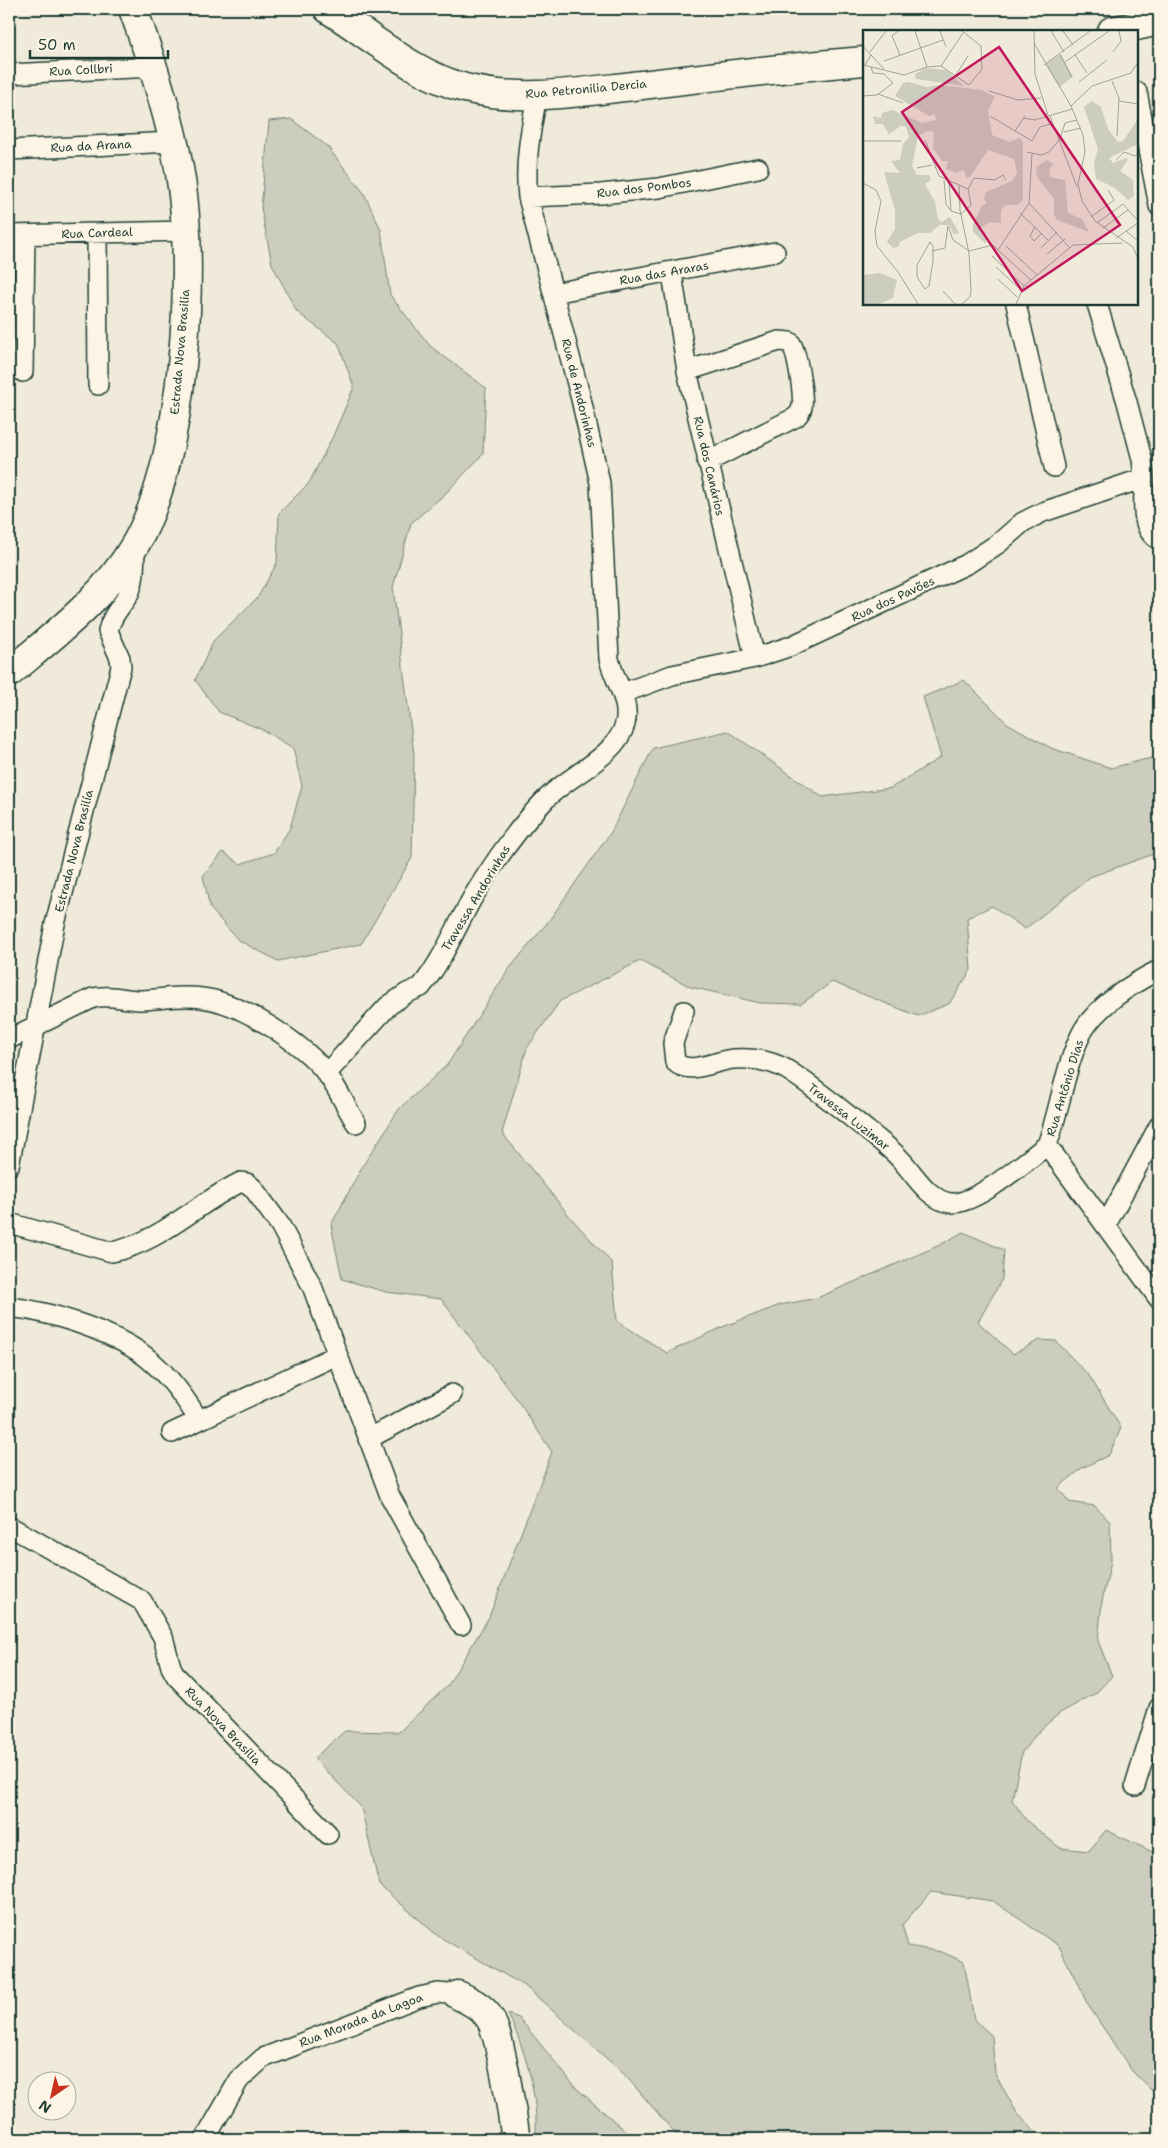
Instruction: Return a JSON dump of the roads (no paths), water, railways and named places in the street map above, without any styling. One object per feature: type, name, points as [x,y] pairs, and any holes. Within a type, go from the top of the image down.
[{"type":"street","name":"Estrada Nova Brasilia","points":[[9,673],[92,601],[117,571],[135,545],[158,491],[175,415],[183,333],[186,230],[179,169],[173,142],[154,67],[133,9]]},
{"type":"street","name":"Rua Petronilia Dercia","points":[[328,9],[393,52],[429,73],[464,88],[499,94],[537,95],[863,61]]},
{"type":"street","points":[[1124,30],[1159,21]]},
{"type":"street","name":"Rua Collbri","points":[[9,74],[154,67]]},
{"type":"street","name":"Rua de Andorinhas","points":[[537,95],[527,151],[528,197],[581,399],[600,482],[609,659],[616,684],[623,693]]},
{"type":"street","points":[[1138,97],[1159,206]]},
{"type":"street","name":"Rua da Arana","points":[[9,150],[173,142]]},
{"type":"street","name":"Rua dos Pombos","points":[[528,197],[601,194],[659,188],[758,168]]},
{"type":"street","name":"Rua Cardeal","points":[[17,235],[186,230]]},
{"type":"street","points":[[97,233],[98,384]]},
{"type":"street","points":[[17,235],[23,372]]},
{"type":"street","name":"Rua das Araras","points":[[553,293],[672,273],[775,252]]},
{"type":"street","name":"Rua dos Canários","points":[[672,273],[687,371],[707,462],[755,658]]},
{"type":"street","points":[[1016,305],[1054,467]]},
{"type":"street","points":[[1097,305],[1118,369],[1144,474],[1146,528],[1159,540]]},
{"type":"street","points":[[687,371],[779,341],[790,342],[795,351],[802,399],[800,412],[796,417],[707,462]]},
{"type":"street","name":"Rua dos Pavões","points":[[623,693],[688,671],[755,658],[834,627],[982,556],[1023,522],[1043,512],[1144,474]]},
{"type":"street","name":"Estrada Nova Brasilía","points":[[9,1166],[55,924],[121,667],[120,658],[108,632],[114,614],[127,596],[134,578],[135,545]]},
{"type":"street","name":"Travessa Andorinhas","points":[[326,1074],[388,1006],[407,992],[421,987],[513,836],[553,791],[579,775],[613,743],[625,724],[623,693]]},
{"type":"street","name":"Rua Antônio Dias","points":[[1159,970],[1118,994],[1085,1028],[1074,1055],[1056,1122],[1047,1145],[1159,1299]]},
{"type":"street","points":[[9,1039],[93,998],[104,995],[133,1000],[173,996],[221,1001],[258,1018],[298,1047],[326,1074],[356,1123]]},
{"type":"street","name":"Travessa Luzimar","points":[[684,1011],[673,1043],[675,1062],[680,1066],[692,1068],[732,1059],[776,1064],[832,1102],[889,1147],[926,1189],[949,1203],[961,1202],[991,1187],[1047,1145]]},
{"type":"street","points":[[1106,1225],[1159,1126]]},
{"type":"street","points":[[9,1223],[112,1252],[129,1248],[147,1240],[234,1186],[247,1183],[263,1200],[280,1225],[312,1286],[336,1355],[390,1496],[461,1625]]},
{"type":"street","points":[[9,1307],[42,1311],[84,1326],[137,1351],[157,1367],[185,1398],[198,1419]]},
{"type":"street","points":[[172,1433],[336,1355]]},
{"type":"street","points":[[368,1439],[452,1394]]},
{"type":"street","name":"Rua Nova Brasília","points":[[9,1526],[142,1601],[163,1637],[171,1667],[176,1676],[328,1834]]},
{"type":"street","points":[[1135,1786],[1159,1708]]},
{"type":"street","name":"Rua Morada da Lagoa","points":[[205,2139],[239,2080],[263,2058],[419,1997],[438,1993],[458,1995],[477,2004],[490,2019],[501,2054],[516,2139]]}]
